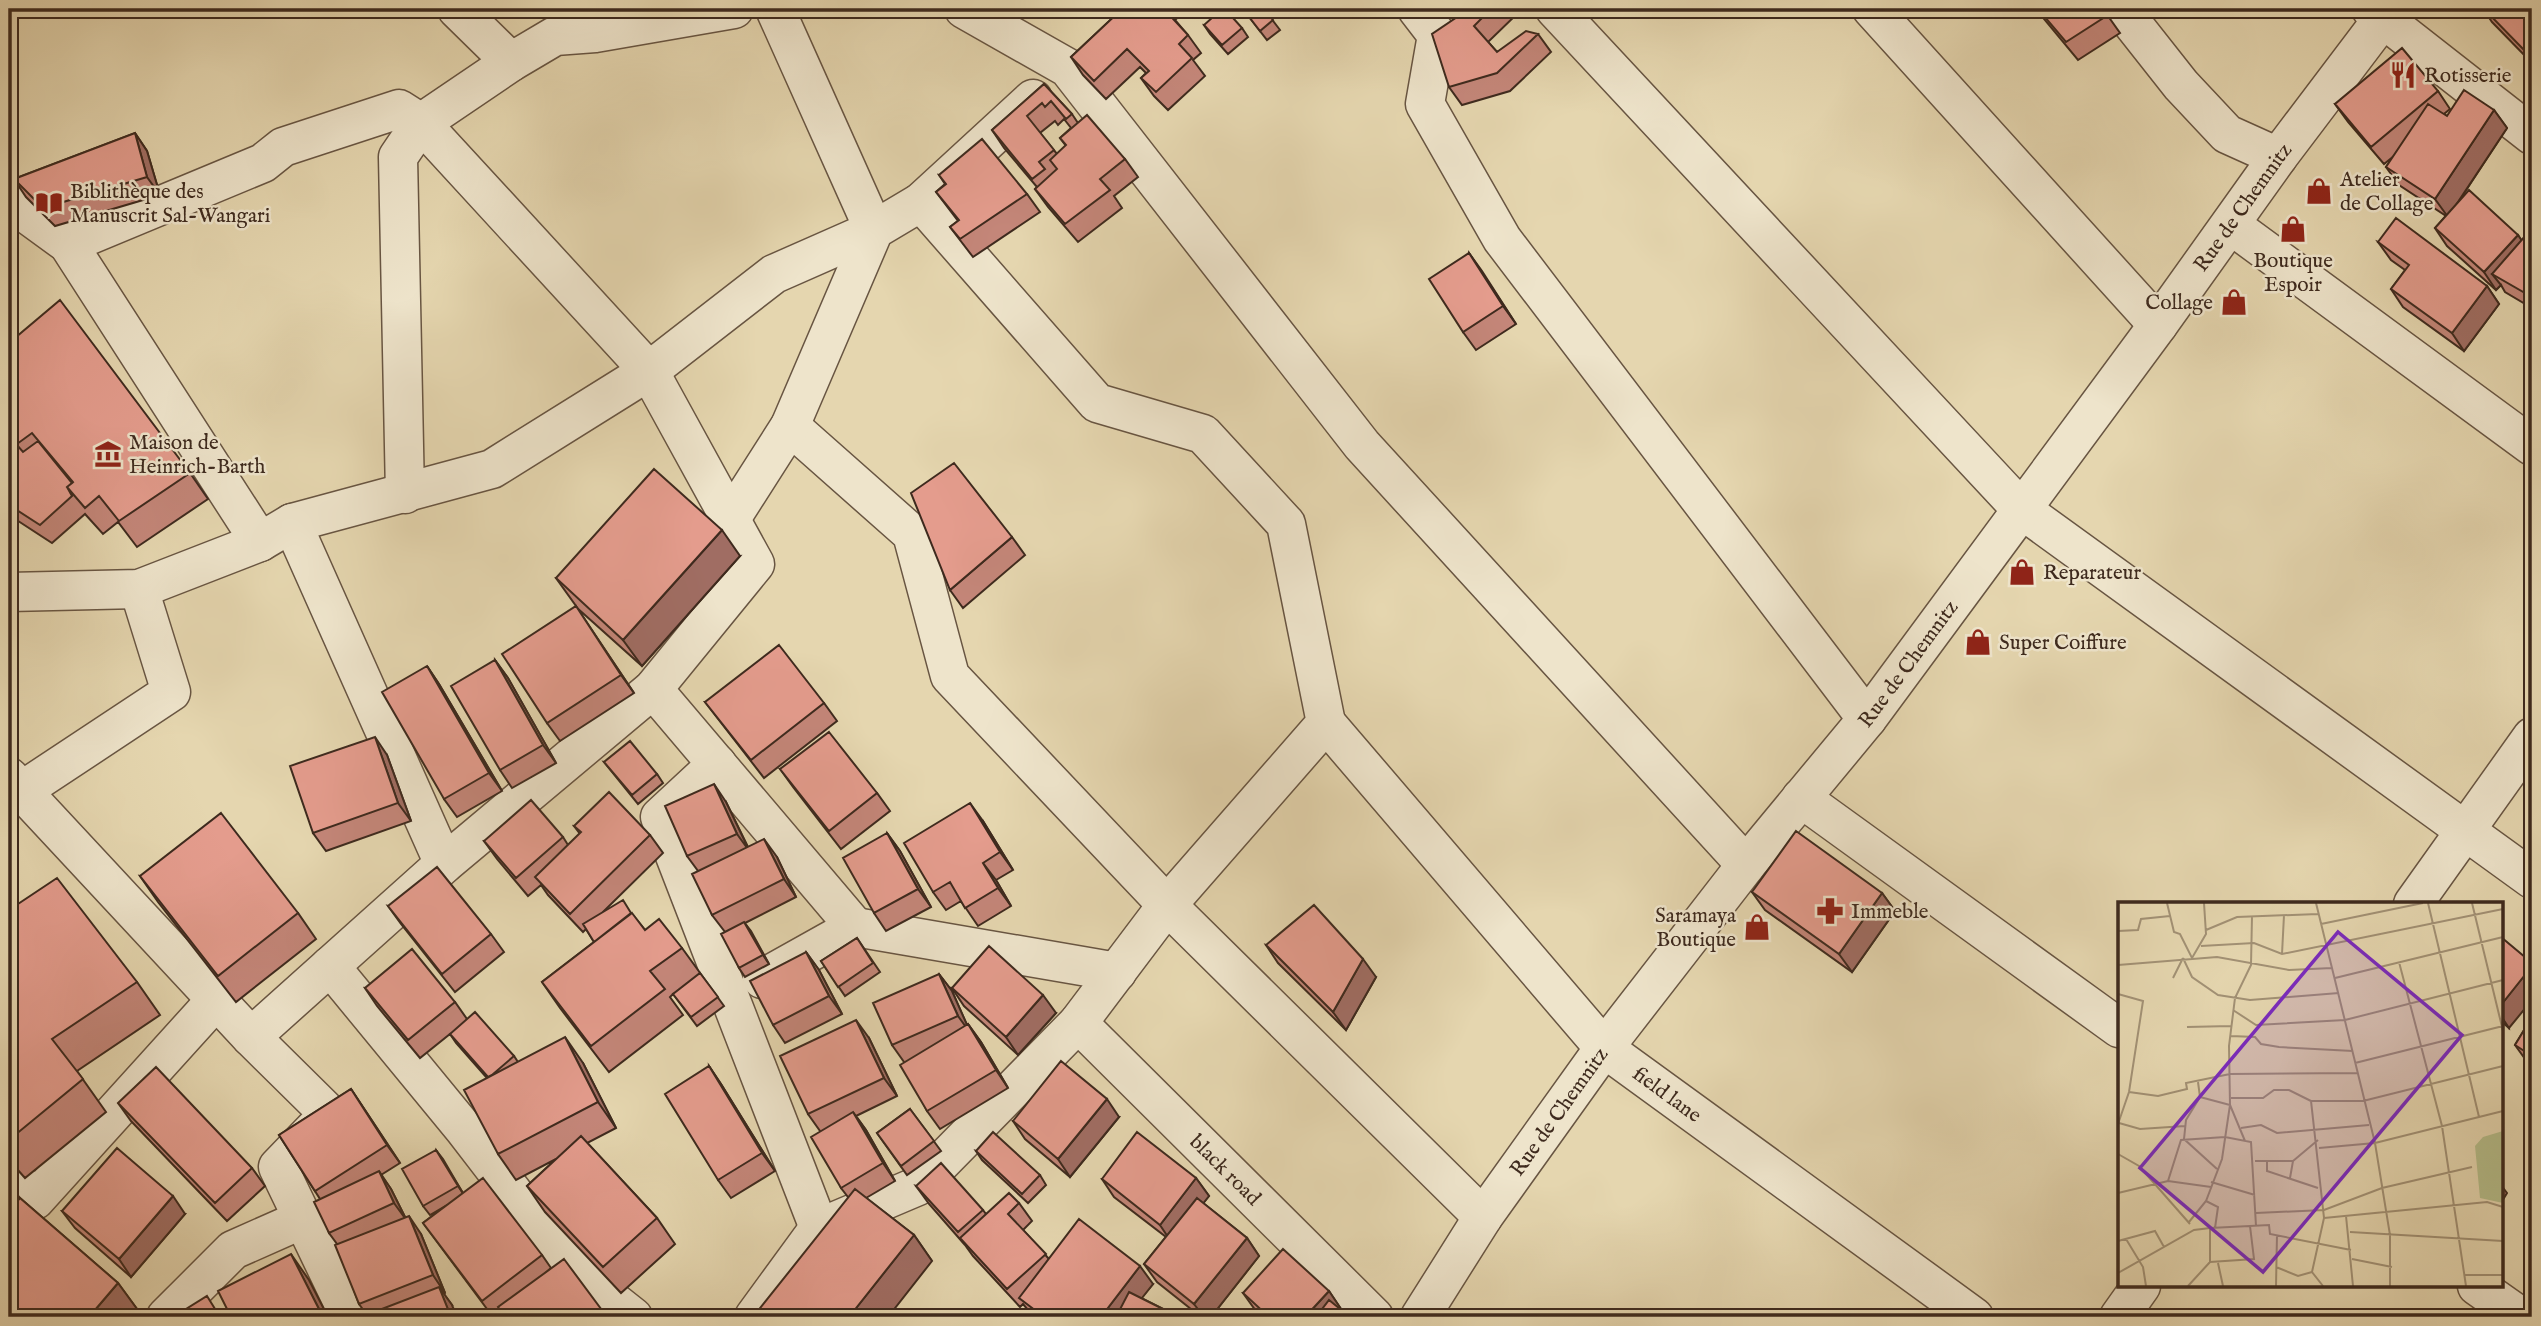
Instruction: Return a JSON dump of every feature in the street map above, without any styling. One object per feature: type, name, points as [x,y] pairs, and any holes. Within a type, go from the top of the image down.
[{"type":"street","points":[[457,9],[511,62]]},
{"type":"street","points":[[405,494],[398,157],[421,123],[511,62],[555,36],[595,33],[734,9]]},
{"type":"street","points":[[730,520],[790,426],[874,230],[775,9]]},
{"type":"street","points":[[964,9],[1068,68],[1362,445],[1746,865]]},
{"type":"street","points":[[1555,9],[2021,509],[2532,879]]},
{"type":"street","points":[[1871,9],[2158,325]]},
{"type":"street","points":[[2121,9],[2181,85],[2227,134],[2278,157]]},
{"type":"street","points":[[2381,12],[2532,135]]},
{"type":"street","name":"Rue de Chemnitz","points":[[1420,1317],[1483,1217],[1604,1048],[1746,865],[1867,719],[2231,225],[2381,12]]},
{"type":"street","points":[[1440,20],[1425,104],[1502,239],[1867,719]]},
{"type":"street","points":[[9,592],[139,589],[276,533],[492,469],[649,371],[774,274],[874,230],[921,202],[1096,42]]},
{"type":"street","points":[[68,244],[263,163],[283,147],[399,109],[421,123],[649,371],[755,564],[653,689],[444,864],[251,1037]]},
{"type":"street","points":[[9,201],[68,244],[276,533],[444,864]]},
{"type":"street","points":[[754,1317],[819,1228],[918,1186],[1078,1023],[1167,905],[1326,723],[1286,524],[1203,434],[1097,402],[921,202]]},
{"type":"street","points":[[2231,225],[2532,446]]},
{"type":"street","points":[[790,426],[912,534],[950,676],[1167,905],[1483,1217]]},
{"type":"street","points":[[139,589],[172,692],[14,784],[251,1037],[329,1114],[278,1167],[350,1317]]},
{"type":"street","points":[[653,689],[855,927]]},
{"type":"street","name":"field lane","points":[[1326,723],[1604,1048],[1974,1317]]},
{"type":"street","points":[[2414,902],[2532,737]]},
{"type":"street","points":[[717,764],[660,817],[819,1228]]},
{"type":"street","points":[[1801,798],[2118,1027]]},
{"type":"street","points":[[730,998],[855,927],[1116,972]]},
{"type":"street","points":[[330,966],[464,1129],[571,1268],[633,1317]]},
{"type":"street","points":[[9,1172],[35,1200],[216,1000]]},
{"type":"street","name":"black road","points":[[1078,1023],[1374,1317]]},
{"type":"street","points":[[166,1317],[233,1250],[303,1219]]},
{"type":"street","points":[[2119,1317],[2140,1288]]},
{"type":"street","points":[[2480,1288],[2521,1317],[2532,1303]]},
{"type":"building","points":[[1122,9],[1164,9],[1188,35],[1179,44],[1192,58],[1156,92],[1141,78],[1149,71],[1127,49],[1094,81],[1071,57]]},
{"type":"building","points":[[1222,9],[1242,28],[1222,45],[1204,25]]},
{"type":"building","points":[[1243,9],[1264,9],[1273,20],[1260,31]]},
{"type":"building","points":[[1469,9],[1491,9],[1474,26],[1497,52],[1526,31],[1538,34],[1497,73],[1449,87],[1432,34]]},
{"type":"building","points":[[2038,9],[2103,9],[2108,15],[2066,42]]},
{"type":"building","points":[[2484,9],[2532,9],[2532,46],[2526,52]]},
{"type":"building","points":[[2402,48],[2438,91],[2371,147],[2335,104]]},
{"type":"building","points":[[1044,84],[1072,114],[1066,119],[1051,101],[1045,107],[1042,103],[1027,116],[1054,150],[1039,162],[1045,169],[1032,179],[992,130]]},
{"type":"building","points":[[2464,90],[2494,110],[2435,199],[2386,167],[2428,104],[2447,116]]},
{"type":"building","points":[[1087,115],[1125,159],[1100,179],[1110,190],[1065,224],[1035,189],[1057,169],[1050,160],[1066,145],[1060,138]]},
{"type":"building","points":[[135,133],[147,177],[43,208],[14,179]]},
{"type":"building","points":[[982,139],[1027,194],[960,239],[950,227],[959,220],[936,192],[946,184],[939,175]]},
{"type":"building","points":[[2469,190],[2518,235],[2484,272],[2435,228]]},
{"type":"building","points":[[2396,218],[2487,286],[2452,333],[2391,289],[2409,265],[2378,242]]},
{"type":"building","points":[[2526,235],[2532,240],[2532,297],[2492,274]]},
{"type":"building","points":[[1469,253],[1503,306],[1463,332],[1429,279]]},
{"type":"building","points":[[60,300],[190,473],[119,521],[99,496],[85,508],[67,487],[73,482],[32,433],[17,444],[9,434],[9,343]]},
{"type":"building","points":[[9,437],[23,452],[38,441],[72,483],[67,487],[72,496],[40,525],[9,505]]},
{"type":"building","points":[[954,463],[1012,537],[950,590],[911,493]]},
{"type":"building","points":[[654,469],[722,530],[623,640],[556,578]]},
{"type":"building","points":[[576,606],[621,675],[547,723],[502,654]]},
{"type":"building","points":[[779,645],[824,703],[751,760],[705,702]]},
{"type":"building","points":[[495,660],[543,745],[500,770],[451,686]]},
{"type":"building","points":[[427,666],[489,773],[444,799],[382,692]]},
{"type":"building","points":[[829,732],[877,793],[829,831],[780,769]]},
{"type":"building","points":[[375,737],[398,803],[313,833],[290,766]]},
{"type":"building","points":[[630,741],[657,774],[632,795],[604,762]]},
{"type":"building","points":[[714,784],[737,834],[687,856],[665,806]]},
{"type":"building","points":[[609,792],[650,835],[570,914],[535,877],[581,832],[574,826]]},
{"type":"building","points":[[531,800],[563,837],[516,878],[484,841]]},
{"type":"building","points":[[970,803],[1000,852],[983,863],[998,888],[965,908],[950,882],[933,892],[904,843]]},
{"type":"building","points":[[221,813],[298,913],[218,976],[140,876]]},
{"type":"building","name":"Immeble","points":[[1796,831],[1882,893],[1839,954],[1752,892]]},
{"type":"building","points":[[887,833],[918,889],[874,913],[843,858]]},
{"type":"building","points":[[764,839],[784,879],[712,915],[692,874]]},
{"type":"building","points":[[437,867],[491,934],[442,974],[388,906]]},
{"type":"building","points":[[57,878],[137,982],[52,1039],[83,1079],[9,1140],[9,910]]},
{"type":"building","points":[[623,900],[631,913],[594,942],[583,924]]},
{"type":"building","points":[[1314,905],[1363,959],[1333,1012],[1266,945]]},
{"type":"building","points":[[632,913],[645,930],[659,919],[682,948],[650,971],[665,989],[591,1046],[542,982]]},
{"type":"building","points":[[744,922],[763,955],[739,968],[721,934]]},
{"type":"building","points":[[857,938],[873,963],[838,987],[821,961]]},
{"type":"building","points":[[2502,938],[2532,963],[2502,1004]]},
{"type":"building","points":[[989,946],[1043,995],[1006,1037],[952,988]]},
{"type":"building","points":[[412,949],[455,1002],[408,1040],[365,988]]},
{"type":"building","points":[[806,952],[829,996],[773,1025],[750,981]]},
{"type":"building","points":[[700,973],[718,997],[691,1017],[673,994]]},
{"type":"building","points":[[939,974],[958,1016],[892,1045],[873,1003]]},
{"type":"building","points":[[475,1012],[514,1056],[488,1077],[450,1034]]},
{"type":"building","points":[[2532,1017],[2532,1056],[2515,1045]]},
{"type":"building","points":[[856,1020],[884,1078],[808,1114],[780,1056]]},
{"type":"building","points":[[968,1024],[996,1070],[927,1111],[900,1065]]},
{"type":"building","points":[[565,1037],[598,1102],[498,1154],[464,1090]]},
{"type":"building","points":[[1061,1061],[1107,1099],[1058,1159],[1013,1121]]},
{"type":"building","points":[[709,1066],[762,1153],[718,1180],[665,1094]]},
{"type":"building","points":[[156,1067],[252,1168],[215,1203],[118,1103]]},
{"type":"building","points":[[351,1089],[387,1145],[315,1191],[279,1135]]},
{"type":"building","points":[[910,1109],[934,1141],[901,1166],[877,1133]]},
{"type":"building","points":[[853,1112],[883,1163],[841,1188],[811,1137]]},
{"type":"building","points":[[993,1132],[1040,1175],[1022,1194],[976,1151]]},
{"type":"building","points":[[1137,1132],[1196,1178],[1160,1225],[1102,1179]]},
{"type":"building","points":[[581,1136],[657,1218],[603,1267],[527,1186]]},
{"type":"building","points":[[117,1148],[173,1196],[119,1259],[62,1211]]},
{"type":"building","points":[[436,1150],[458,1186],[423,1206],[402,1169]]},
{"type":"building","points":[[941,1163],[983,1210],[958,1232],[916,1186]]},
{"type":"building","points":[[379,1171],[394,1203],[329,1233],[314,1202]]},
{"type":"building","points":[[483,1178],[542,1255],[482,1301],[423,1223]]},
{"type":"building","points":[[9,1184],[15,1192],[9,1197]]},
{"type":"building","points":[[855,1189],[914,1235],[849,1317],[753,1317]]},
{"type":"building","points":[[1009,1193],[1019,1203],[1008,1214],[1046,1254],[1007,1289],[960,1238]]},
{"type":"building","points":[[20,1198],[118,1283],[89,1317],[9,1317],[9,1211]]},
{"type":"building","points":[[1197,1198],[1247,1238],[1194,1304],[1144,1264]]},
{"type":"building","points":[[409,1216],[433,1275],[359,1304],[335,1245]]},
{"type":"building","points":[[1079,1219],[1140,1266],[1101,1317],[1044,1317],[1019,1298]]},
{"type":"building","points":[[1283,1249],[1329,1291],[1305,1317],[1269,1317],[1243,1293]]},
{"type":"building","points":[[291,1254],[323,1317],[231,1317],[218,1291]]},
{"type":"building","points":[[564,1259],[607,1317],[505,1317],[498,1307]]},
{"type":"building","points":[[439,1287],[451,1317],[361,1317]]},
{"type":"building","points":[[1129,1292],[1179,1317],[1116,1317]]},
{"type":"building","points":[[207,1296],[220,1317],[180,1317],[178,1314]]},
{"type":"building","points":[[1329,1300],[1350,1317],[1316,1317]]},
{"type":"building","points":[[898,1311],[905,1317],[892,1317]]},
{"type":"place","name":"Rotisserie","points":[[2403,75]]},
{"type":"place","name":"Atelier de Collage","points":[[2319,191]]},
{"type":"place","name":"Biblithèque des Manuscrit Sal-Wangari","points":[[49,203]]},
{"type":"place","name":"Boutique Espoir","points":[[2293,229]]},
{"type":"place","name":"Collage","points":[[2234,302]]},
{"type":"place","name":"Maison de Heinrich-Barth","points":[[108,454]]},
{"type":"place","name":"Reparateur","points":[[2022,572]]},
{"type":"place","name":"Super Coiffure","points":[[1978,642]]},
{"type":"place","name":"Immeble","points":[[1830,911]]},
{"type":"place","name":"Saramaya Boutique","points":[[1757,927]]}]
